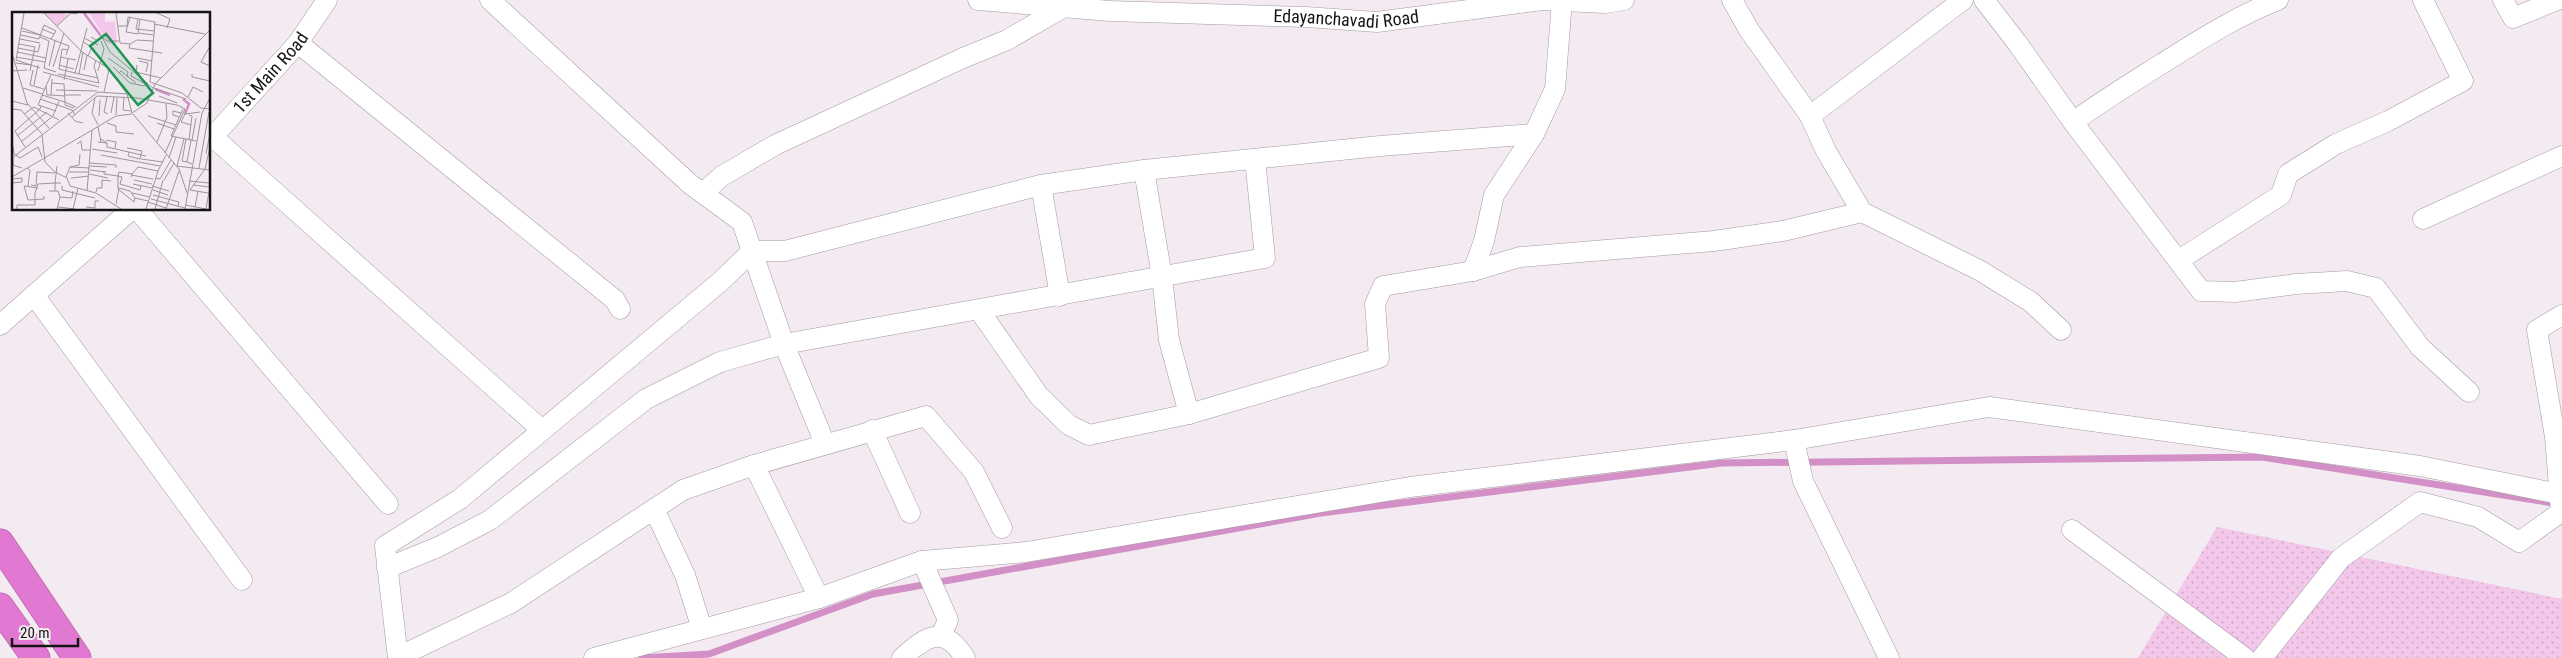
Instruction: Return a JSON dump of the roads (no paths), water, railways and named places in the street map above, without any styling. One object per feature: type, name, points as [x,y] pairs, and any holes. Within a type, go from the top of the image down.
[{"type":"highway","points":[[0,544],[77,658]]},
{"type":"highway","points":[[0,607],[36,658]]},
{"type":"street","name":"1st Main Road","points":[[211,139],[298,43],[328,0]]},
{"type":"street","points":[[490,0],[703,193],[742,222],[784,344],[824,444]]},
{"type":"street","name":"Edayanchavadi Road","points":[[978,0],[1064,7],[1135,6],[1377,22],[1549,1],[1605,3],[1624,0]]},
{"type":"street","points":[[1732,0],[1749,30],[1810,116],[1826,151],[1862,212],[1978,270],[2031,302],[2061,330]]},
{"type":"street","points":[[1810,116],[1963,0]]},
{"type":"street","points":[[1984,0],[2018,44],[2073,122],[2201,291],[2235,292],[2296,284],[2347,281],[2376,288],[2420,347],[2469,392]]},
{"type":"street","points":[[2179,260],[2281,195],[2288,174],[2336,144],[2388,121],[2463,81],[2423,0]]},
{"type":"street","points":[[2503,0],[2513,18],[2557,0]]},
{"type":"street","points":[[1472,271],[1484,242],[1494,195],[1534,134],[1555,88],[1549,1]]},
{"type":"street","points":[[2073,122],[2099,103],[2189,46],[2266,2]]},
{"type":"street","points":[[703,193],[722,176],[775,145],[963,58],[1007,40],[1064,7]]},
{"type":"street","points":[[298,43],[616,300],[620,309]]},
{"type":"street","points":[[1002,528],[974,472],[926,416],[754,464],[683,490],[511,603],[398,657],[385,546],[460,498],[720,282],[752,251],[785,251],[1041,185],[1144,170],[1380,146],[1534,134]]},
{"type":"street","points":[[211,139],[542,430]]},
{"type":"street","points":[[2423,219],[2562,156]]},
{"type":"street","points":[[387,568],[438,547],[490,520],[646,399],[720,362],[784,344],[1264,258],[1255,159]]},
{"type":"street","points":[[1144,170],[1162,277],[1169,340],[1189,414]]},
{"type":"street","points":[[1041,185],[1060,296]]},
{"type":"street","points":[[0,325],[131,210]]},
{"type":"street","points":[[138,210],[388,504]]},
{"type":"street","points":[[979,310],[1039,396],[1069,425],[1089,434],[1189,414],[1379,358],[1375,304],[1382,286],[1472,271],[1520,257],[1714,241],[1783,231],[1862,212]]},
{"type":"street","points":[[34,295],[242,580]]},
{"type":"street","points":[[2560,503],[2555,438],[2537,330],[2562,315]]},
{"type":"street","points":[[594,658],[819,598],[922,561],[1026,552],[1410,487],[1794,440],[1989,407],[2420,466],[2560,503]]},
{"type":"street","points":[[872,430],[910,513]]},
{"type":"street","points":[[1794,440],[1803,481],[1889,658]]},
{"type":"street","points":[[754,464],[819,598]]},
{"type":"street","points":[[2262,658],[2341,558],[2420,502],[2478,517],[2519,542],[2560,503]]},
{"type":"street","points":[[654,509],[685,576],[702,629]]},
{"type":"street","points":[[2072,530],[2245,658]]},
{"type":"street","points":[[922,561],[940,598],[948,620],[941,636]]},
{"type":"street","points":[[902,658],[930,637],[941,636],[951,641],[964,658]]},
{"type":"waterway","points":[[642,658],[709,654],[873,594],[1321,513],[1722,463],[2262,457],[2559,504]]}]
